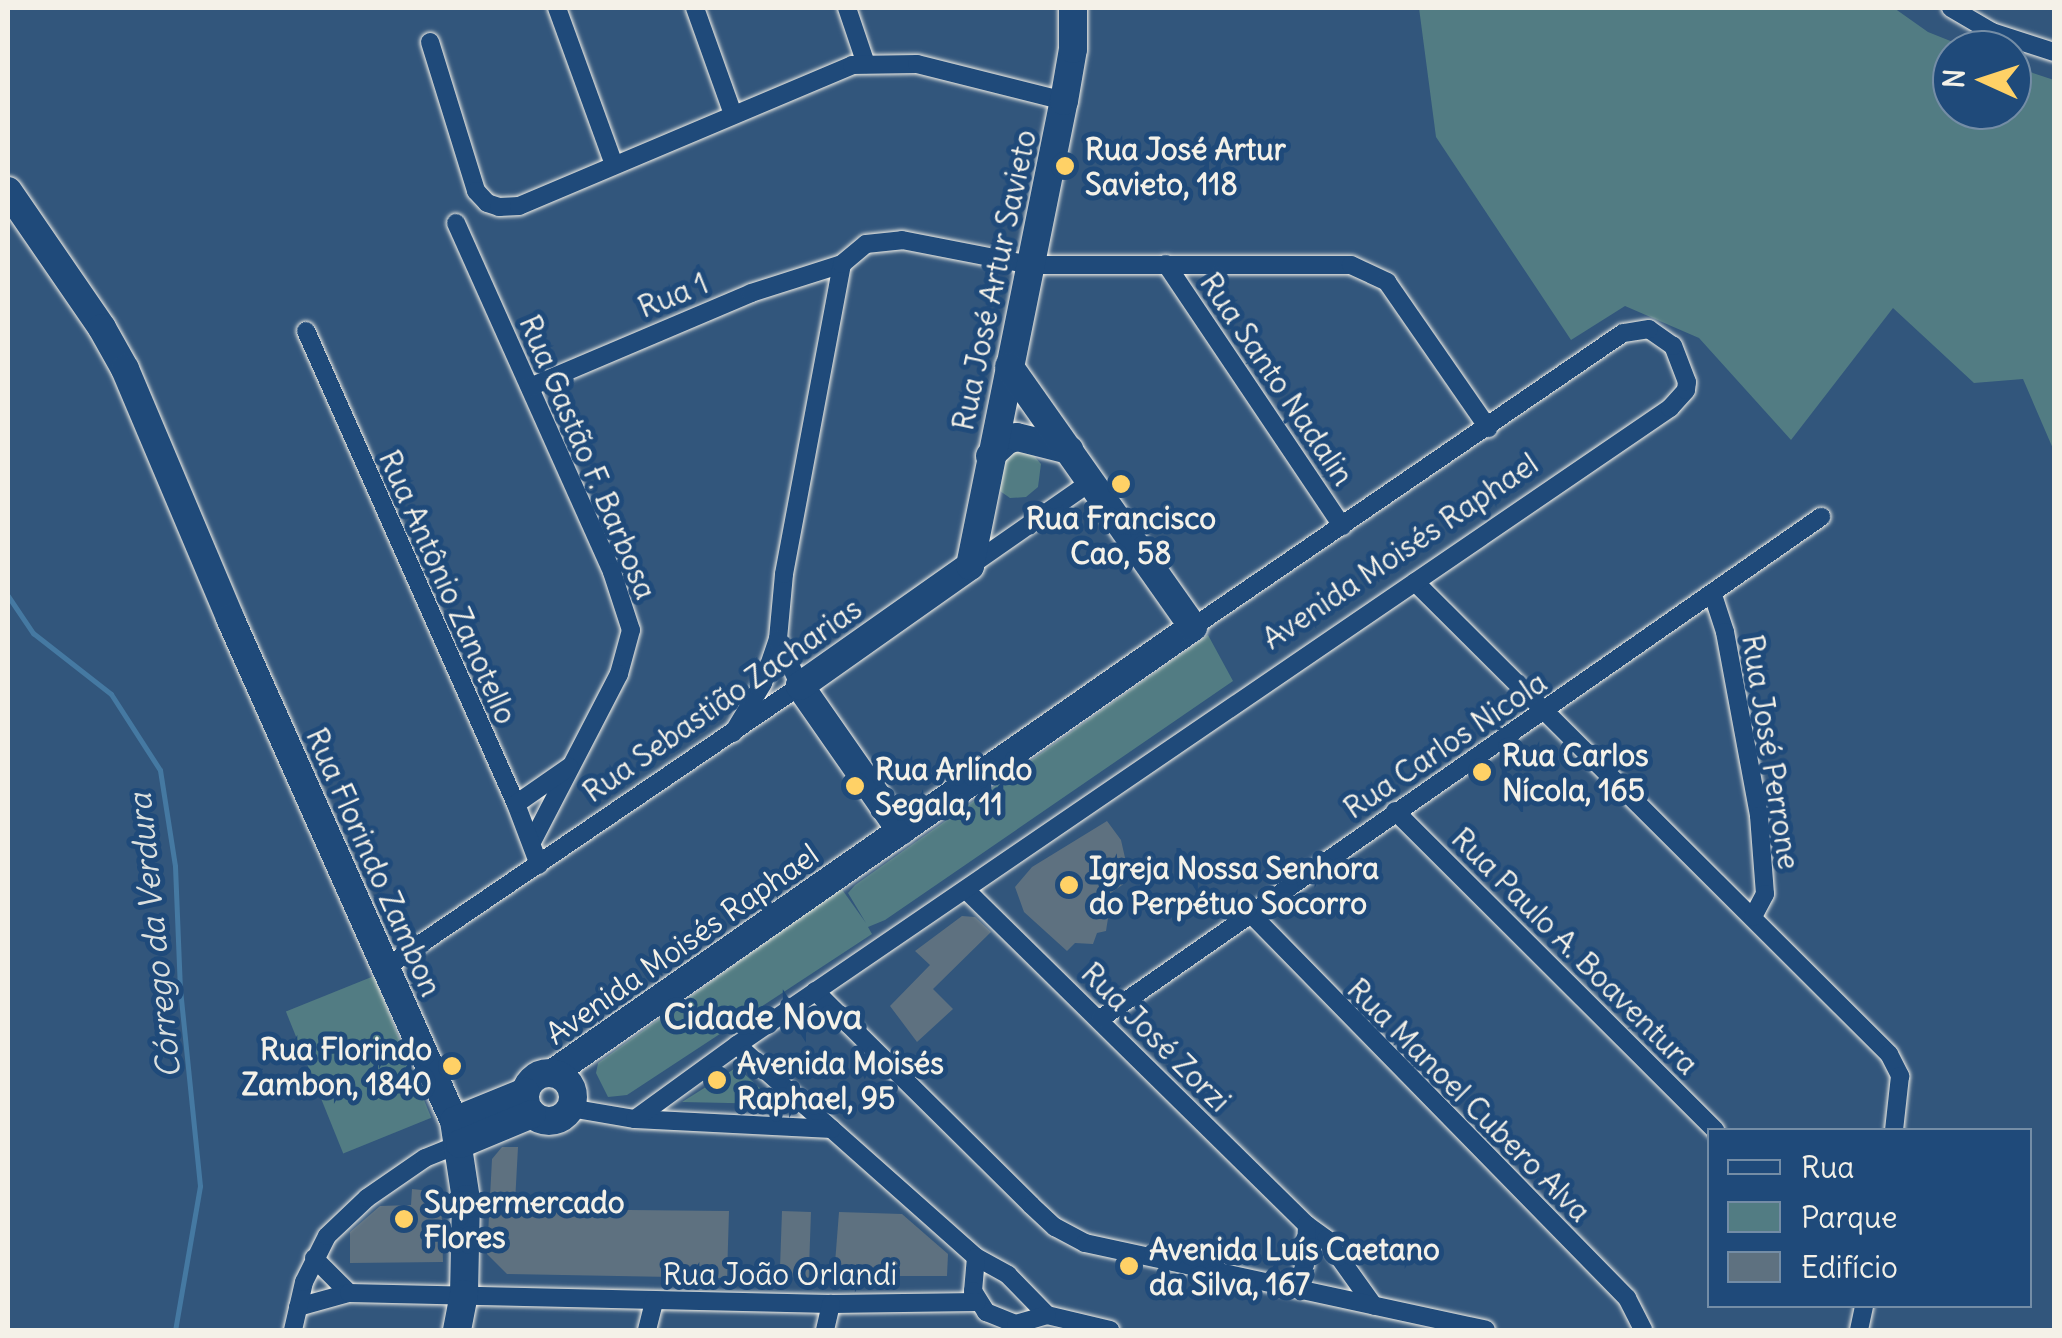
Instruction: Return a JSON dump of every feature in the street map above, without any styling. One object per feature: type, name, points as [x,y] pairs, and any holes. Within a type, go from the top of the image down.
[{"type":"street","points":[[557,8],[614,165]]},
{"type":"street","points":[[695,8],[733,114]]},
{"type":"street","points":[[847,8],[866,64]]},
{"type":"street","name":"Rua José Artur Savieto","points":[[970,566],[1064,100],[1073,48],[1074,8]]},
{"type":"street","points":[[1952,8],[1992,32],[2054,52]]},
{"type":"street","points":[[430,42],[476,191],[487,203],[518,206],[824,75],[866,64],[917,64],[1064,100]]},
{"type":"street","name":"Rua Florindo Zambon","points":[[8,191],[102,328],[154,434],[230,618],[385,968],[449,1140],[466,1199],[464,1294],[457,1330]]},
{"type":"street","name":"Rua Gastão F. Barbosa","points":[[456,223],[612,572],[631,630],[620,674],[532,842]]},
{"type":"street","name":"Rua 1","points":[[530,387],[751,293],[842,264],[851,252],[884,239],[1031,265],[1351,266],[1374,272],[1387,282],[1488,428]]},
{"type":"street","points":[[733,733],[754,702],[778,639],[784,574],[842,264]]},
{"type":"street","name":"Rua Santo Nadalin","points":[[1166,264],[1342,526]]},
{"type":"street","name":"Avenida Moisés Raphael","points":[[552,1074],[1193,627],[1634,328],[1658,334],[1673,346],[1686,373],[1686,390],[1670,408],[815,990],[635,1119]]},
{"type":"street","name":"Rua Antônio Zanotello","points":[[306,331],[516,804],[538,865]]},
{"type":"street","points":[[1009,366],[1193,627]]},
{"type":"street","points":[[990,456],[1007,440],[1017,437],[1070,450]]},
{"type":"street","name":"Rua Sebastião Zacharias","points":[[385,968],[733,733],[1092,480]]},
{"type":"street","name":"Rua Carlos Nicola","points":[[1100,1019],[1821,517]]},
{"type":"street","points":[[1415,582],[1890,1054],[1900,1076],[1894,1128]]},
{"type":"street","name":"Rua José Perrone","points":[[1713,594],[1725,632],[1760,816],[1765,894],[1753,917]]},
{"type":"street","points":[[778,639],[800,686],[901,832]]},
{"type":"street","points":[[516,804],[569,766]]},
{"type":"street","name":"Rua Paulo A. Boaventura","points":[[1395,811],[1713,1128]]},
{"type":"street","name":"Rua José Zorzi","points":[[966,890],[1306,1226],[1326,1239],[1374,1306]]},
{"type":"street","name":"Rua Manoel Cubero Alva","points":[[1250,913],[1262,930],[1627,1298],[1643,1330]]},
{"type":"street","points":[[815,990],[1055,1226],[1084,1243],[1486,1330]]},
{"type":"street","points":[[737,1044],[976,1257],[1008,1274],[1046,1315],[1110,1330]]},
{"type":"street","points":[[529,1103],[536,1077],[552,1074],[570,1086],[570,1108]]},
{"type":"street","points":[[293,1330],[314,1258],[327,1236],[367,1198],[449,1140],[529,1103]]},
{"type":"street","points":[[529,1103],[548,1121],[570,1108],[635,1119],[832,1129]]},
{"type":"street","points":[[1286,1287],[1300,1278],[1306,1264],[1306,1226]]},
{"type":"street","points":[[976,1257],[977,1302],[1007,1327],[1046,1315]]},
{"type":"street","points":[[314,1258],[349,1293]]},
{"type":"street","name":"Rua João Orlandi","points":[[298,1308],[349,1293],[831,1304],[977,1302]]},
{"type":"street","points":[[647,1330],[654,1301]]},
{"type":"street","points":[[825,1330],[831,1304]]},
{"type":"green space","points":[[1419,8],[1894,8],[1932,34],[1932,130],[2032,130],[2032,73],[2054,80],[2054,451],[2023,379],[1974,383],[1893,308],[1791,440],[1699,338],[1625,306],[1571,340],[1436,137]]},
{"type":"green space","points":[[1005,451],[1030,451],[1041,464],[1038,487],[1026,497],[1010,498],[997,489]]},
{"type":"green space","points":[[1208,635],[1233,681],[885,920],[868,927],[872,934],[627,1095],[608,1097],[596,1073],[598,1063],[841,888],[866,923],[848,893],[855,885]]},
{"type":"green space","points":[[374,976],[431,1118],[343,1153],[286,1012]]},
{"type":"green space","points":[[737,1067],[777,1104],[682,1102],[717,1080]]},
{"type":"building","name":"Igreja Nossa Senhora do Perpétuo Socorro","points":[[1107,821],[1121,840],[1128,871],[1125,883],[1088,909],[1109,912],[1106,931],[1097,933],[1093,944],[1075,943],[1067,951],[1024,912],[1015,887],[1032,867]]},
{"type":"building","points":[[962,916],[975,917],[991,932],[933,989],[953,1009],[917,1042],[890,1006],[930,965],[915,951]]},
{"type":"building","points":[[502,1147],[518,1147],[515,1203],[528,1205],[528,1209],[729,1211],[727,1278],[507,1274],[487,1254],[492,1159]]},
{"type":"building","name":"Supermercado Flores","points":[[412,1189],[441,1192],[443,1262],[350,1263],[350,1232],[380,1206],[411,1205]]},
{"type":"building","points":[[782,1211],[811,1212],[809,1278],[780,1277]]},
{"type":"building","points":[[839,1212],[902,1214],[948,1254],[947,1276],[834,1276]]},
{"type":"waterway","name":"Córrego da Verdura","points":[[8,596],[33,633],[111,694],[160,770],[175,866],[180,989],[200,1186],[175,1330]]},
{"type":"place","name":"Rua José Artur Savieto, 118","points":[[1065,166]]},
{"type":"place","name":"Rua Francisco Cao, 58","points":[[1121,484]]},
{"type":"place","name":"Rua Carlos Nícola, 165","points":[[1482,772]]},
{"type":"place","name":"Rua Arlindo Segala, 11","points":[[855,786]]},
{"type":"place","name":"Igreja Nossa Senhora do Perpétuo Socorro","points":[[1069,885]]},
{"type":"place","name":"Rua Florindo Zambon, 1840","points":[[452,1066]]},
{"type":"place","name":"Avenida Moisés Raphael, 95","points":[[717,1080]]},
{"type":"place","name":"Supermercado Flores","points":[[404,1219]]},
{"type":"place","name":"Avenida Luís Caetano da Silva, 167","points":[[1129,1266]]},
{"type":"district","name":"Cidade Nova","points":[[763,1016]]}]
